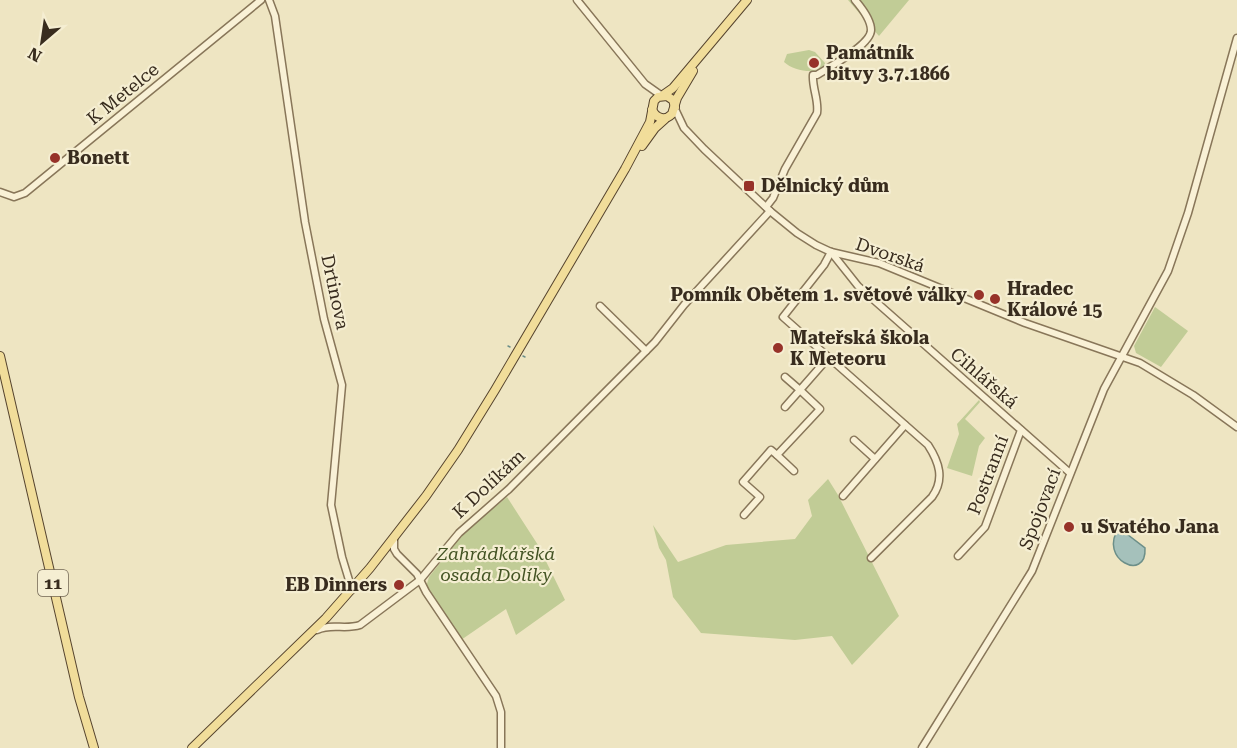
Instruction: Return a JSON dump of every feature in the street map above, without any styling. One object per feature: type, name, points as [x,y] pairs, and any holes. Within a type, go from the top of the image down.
[{"type":"main road","points":[[192,748],[312,633],[352,590],[394,539],[464,440],[625,169],[650,122],[656,98],[673,88],[747,0]]},
{"type":"main road","points":[[625,169],[655,128],[672,114],[681,90],[708,47]]},
{"type":"main road","name":"Dvorská","points":[[662,95],[670,98],[675,108]]},
{"type":"main road","name":"Dvorská","points":[[652,107],[659,118],[666,118]]},
{"type":"main road","name":"11","points":[[0,356],[79,697],[93,747]]},
{"type":"main road","points":[[187,748],[206,733]]},
{"type":"street","name":"K Metelce","points":[[0,192],[14,197],[25,193],[261,0]]},
{"type":"street","name":"Drtinova","points":[[269,0],[276,27],[305,222],[324,319],[342,385],[331,505],[352,590]]},
{"type":"street","name":"Dvorská","points":[[577,0],[645,84],[662,95]]},
{"type":"street","name":"K Dolíkám","points":[[312,633],[327,626],[344,628],[360,625],[420,580],[459,532],[509,489],[646,351],[768,209],[785,169],[817,113],[818,103],[813,75],[817,75],[849,54],[865,42],[870,34],[871,29],[868,22],[855,0]]},
{"type":"street","name":"Spojovací","points":[[922,748],[1026,583],[1039,557],[1094,413],[1120,356],[1167,271],[1188,213],[1237,38]]},
{"type":"street","name":"Dvorská","points":[[645,84],[652,107]]},
{"type":"street","name":"Dvorská","points":[[675,108],[684,128]]},
{"type":"street","name":"Dvorská","points":[[666,118],[684,128],[768,209],[800,236],[831,252],[879,263],[1025,323],[1140,363],[1193,395],[1237,428]]},
{"type":"street","points":[[831,252],[824,265],[783,317],[928,445],[935,456],[940,473],[938,485],[932,497],[871,558]]},
{"type":"street","name":"Cihlářská","points":[[831,252],[858,286],[1070,473]]},
{"type":"street","points":[[600,306],[646,351]]},
{"type":"street","points":[[786,406],[828,358]]},
{"type":"street","points":[[777,455],[820,409],[785,377]]},
{"type":"street","points":[[843,496],[905,425]]},
{"type":"street","name":"Postranní","points":[[958,556],[985,527],[1021,430]]},
{"type":"street","points":[[854,440],[875,459]]},
{"type":"street","points":[[744,515],[760,496],[739,482],[771,450],[794,471]]},
{"type":"street","points":[[394,539],[393,546],[397,554],[415,571],[499,703],[501,748]]},
{"type":"green space","points":[[848,0],[909,0],[879,36]]},
{"type":"green space","points":[[809,50],[815,52],[825,63],[824,68],[804,71],[784,62],[787,54]]},
{"type":"green space","points":[[1155,307],[1188,331],[1161,367],[1136,353],[1134,346]]},
{"type":"green space","points":[[979,400],[980,402],[965,419],[985,438],[979,446],[972,476],[947,468],[959,434],[957,424]]},
{"type":"green space","points":[[828,479],[899,616],[852,665],[832,636],[795,640],[701,633],[673,597],[666,560],[659,548],[653,525],[678,562],[726,545],[795,539],[812,516],[808,500]]},
{"type":"green space","name":"Zahrádkářská osada Dolíky","points":[[507,497],[538,545],[565,600],[516,635],[506,609],[461,640],[426,587],[429,577],[466,530]]},
{"type":"water","points":[[1119,528],[1145,548],[1144,558],[1139,564],[1124,563],[1118,557],[1114,549],[1114,539]]},
{"type":"place","name":"Památník bitvy 3.7.1866","points":[[814,63]]},
{"type":"place","name":"Bonett","points":[[55,158]]},
{"type":"place","name":"Dělnický dům","points":[[749,186]]},
{"type":"place","name":"Pomník Obětem 1. světové války","points":[[979,295]]},
{"type":"place","name":"Hradec Králové 15","points":[[995,299]]},
{"type":"place","name":"Mateřská škola K Meteoru","points":[[778,348]]},
{"type":"place","name":"u Svatého Jana","points":[[1069,527]]},
{"type":"place","name":"EB Dinners","points":[[399,585]]}]
